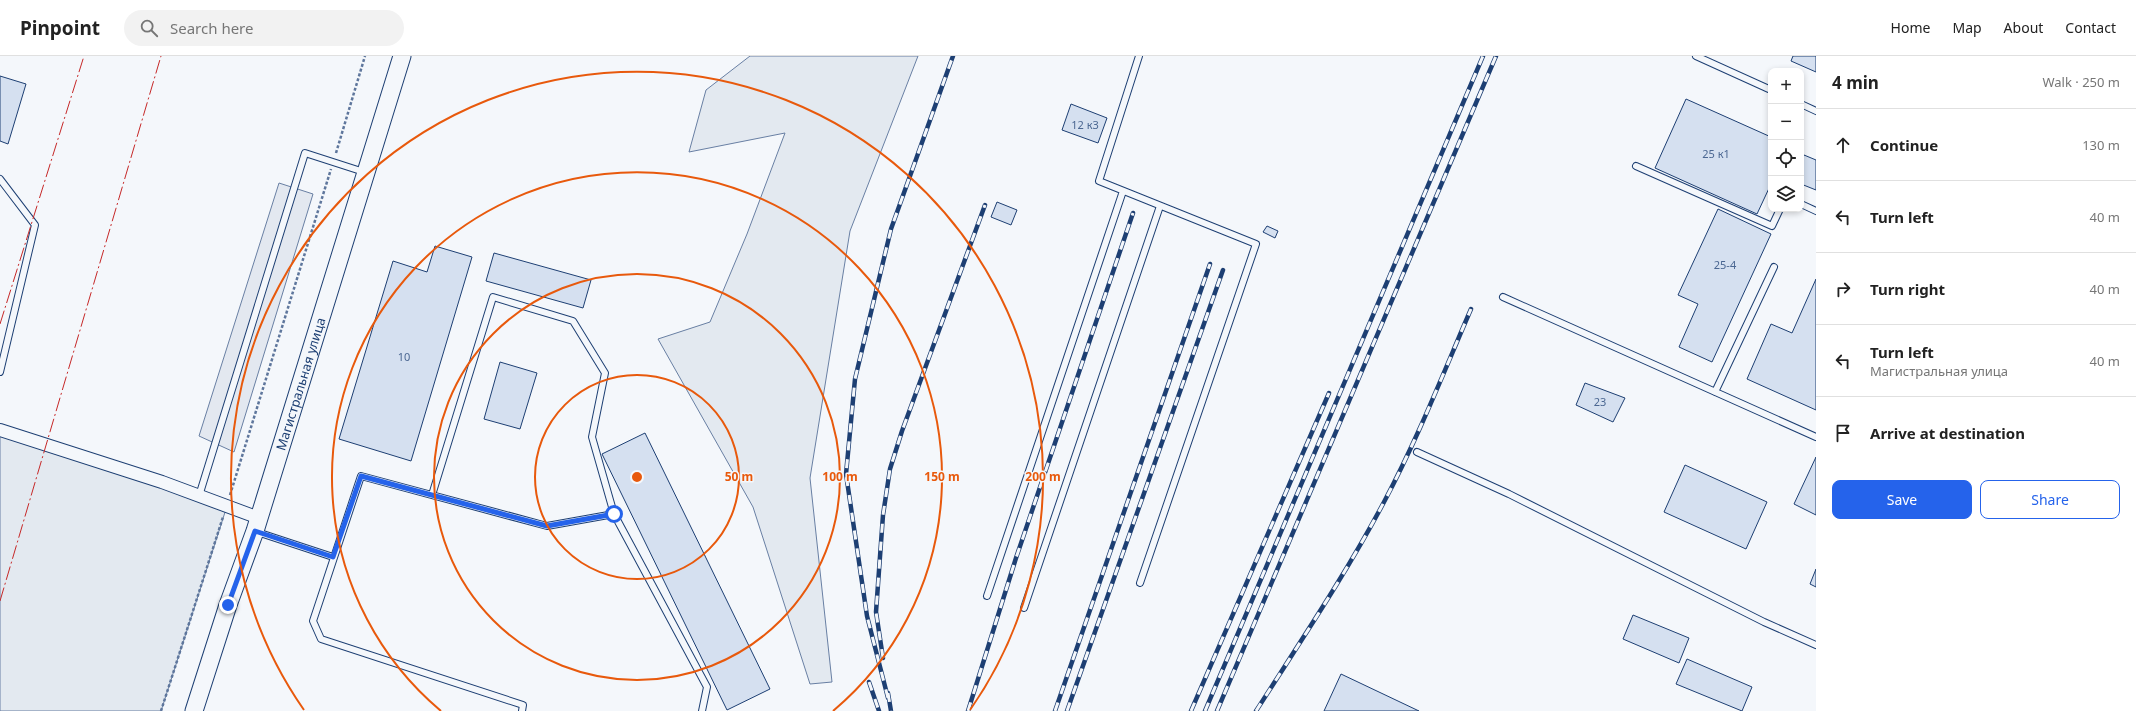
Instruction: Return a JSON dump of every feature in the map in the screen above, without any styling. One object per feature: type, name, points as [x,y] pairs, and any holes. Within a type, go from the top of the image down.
[{"type":"street","name":"Магистральная улица","points":[[194,711],[228,605],[257,525],[402,56]]},
{"type":"street","points":[[0,430],[162,482],[227,506],[257,525]]},
{"type":"lane","points":[[1139,56],[1099,181],[1256,244],[1140,583]]},
{"type":"lane","points":[[1696,56],[1768,89]]},
{"type":"lane","points":[[1804,105],[1816,111]]},
{"type":"lane","points":[[199,496],[305,153],[367,172]]},
{"type":"lane","points":[[1636,166],[1772,226],[1779,212]]},
{"type":"lane","points":[[0,179],[35,225],[0,372]]},
{"type":"lane","points":[[987,596],[1123,191]]},
{"type":"lane","points":[[1804,205],[1816,211]]},
{"type":"lane","points":[[1024,608],[1160,206]]},
{"type":"lane","points":[[1716,392],[1774,267]]},
{"type":"lane","points":[[432,495],[493,297],[573,321],[605,373],[592,437],[614,514],[707,687],[702,711]]},
{"type":"lane","points":[[1502,297],[1816,437]]},
{"type":"lane","points":[[1417,452],[1509,494],[1764,622],[1816,645]]},
{"type":"lane","points":[[522,711],[523,705],[321,639],[314,621],[333,557],[361,476],[547,526],[614,514]]},
{"type":"lane","points":[[257,525],[333,557]]},
{"type":"path","points":[[161,711],[227,506],[366,56]]},
{"type":"shaded area","points":[[750,56],[918,56],[850,231],[810,478],[832,682],[810,684],[753,507],[658,339],[710,322],[747,234],[785,133],[689,152],[706,90]]},
{"type":"shaded area","points":[[279,183],[313,194],[234,452],[199,436]]},
{"type":"shaded area","points":[[0,430],[227,506],[161,711],[0,711]]},
{"type":"building","points":[[1793,56],[1816,56],[1816,72],[1791,61]]},
{"type":"building","points":[[0,76],[26,84],[8,144],[0,141]]},
{"type":"building","points":[[1686,99],[1768,136],[1768,190],[1757,214],[1655,168]]},
{"type":"building","points":[[1071,104],[1107,118],[1098,143],[1062,130]]},
{"type":"building","points":[[1804,155],[1816,160],[1816,190],[1804,185]]},
{"type":"building","points":[[997,202],[1017,210],[1011,225],[991,217]]},
{"type":"building","points":[[1718,209],[1771,234],[1712,362],[1679,347],[1698,304],[1678,295]]},
{"type":"building","points":[[1267,226],[1278,231],[1275,238],[1263,232]]},
{"type":"building","points":[[435,246],[472,257],[411,461],[339,439],[393,261],[427,272]]},
{"type":"building","points":[[494,253],[591,280],[583,308],[486,281]]},
{"type":"building","points":[[1816,279],[1816,410],[1747,379],[1771,324],[1792,333]]},
{"type":"building","points":[[500,362],[537,373],[520,429],[484,419]]},
{"type":"building","points":[[1585,383],[1625,398],[1613,422],[1576,405]]},
{"type":"building","points":[[645,433],[770,689],[727,710],[602,454]]},
{"type":"building","points":[[1816,457],[1816,515],[1794,504]]},
{"type":"building","points":[[1685,465],[1767,502],[1746,549],[1664,512]]},
{"type":"building","points":[[1816,569],[1816,587],[1810,584]]},
{"type":"building","points":[[1633,615],[1689,638],[1679,663],[1623,639]]},
{"type":"building","points":[[1687,659],[1752,687],[1742,711],[1676,684]]},
{"type":"building","points":[[1341,674],[1419,711],[1324,711]]},
{"type":"railway","points":[[888,698],[867,616],[846,474],[855,379],[891,229],[953,56]]},
{"type":"railway","points":[[1205,711],[1483,56]]},
{"type":"railway","points":[[1217,711],[1496,56]]},
{"type":"railway","points":[[883,658],[876,612],[883,515],[890,469],[902,431],[985,205]]},
{"type":"railway","points":[[968,711],[1016,558],[1133,213]]},
{"type":"railway","points":[[1055,711],[1210,264]]},
{"type":"railway","points":[[1067,711],[1223,270]]},
{"type":"railway","points":[[1256,711],[1338,582],[1384,502],[1419,431],[1471,309]]},
{"type":"railway","points":[[1191,711],[1329,393]]},
{"type":"railway","points":[[869,682],[879,711]]},
{"type":"railway","points":[[888,693],[891,711]]},
{"type":"power","points":[[0,324],[84,56]]},
{"type":"power","points":[[0,601],[161,56]]},
{"type":"route","points":[[228,605],[255,531],[333,557],[361,476],[547,526],[614,514]]}]
